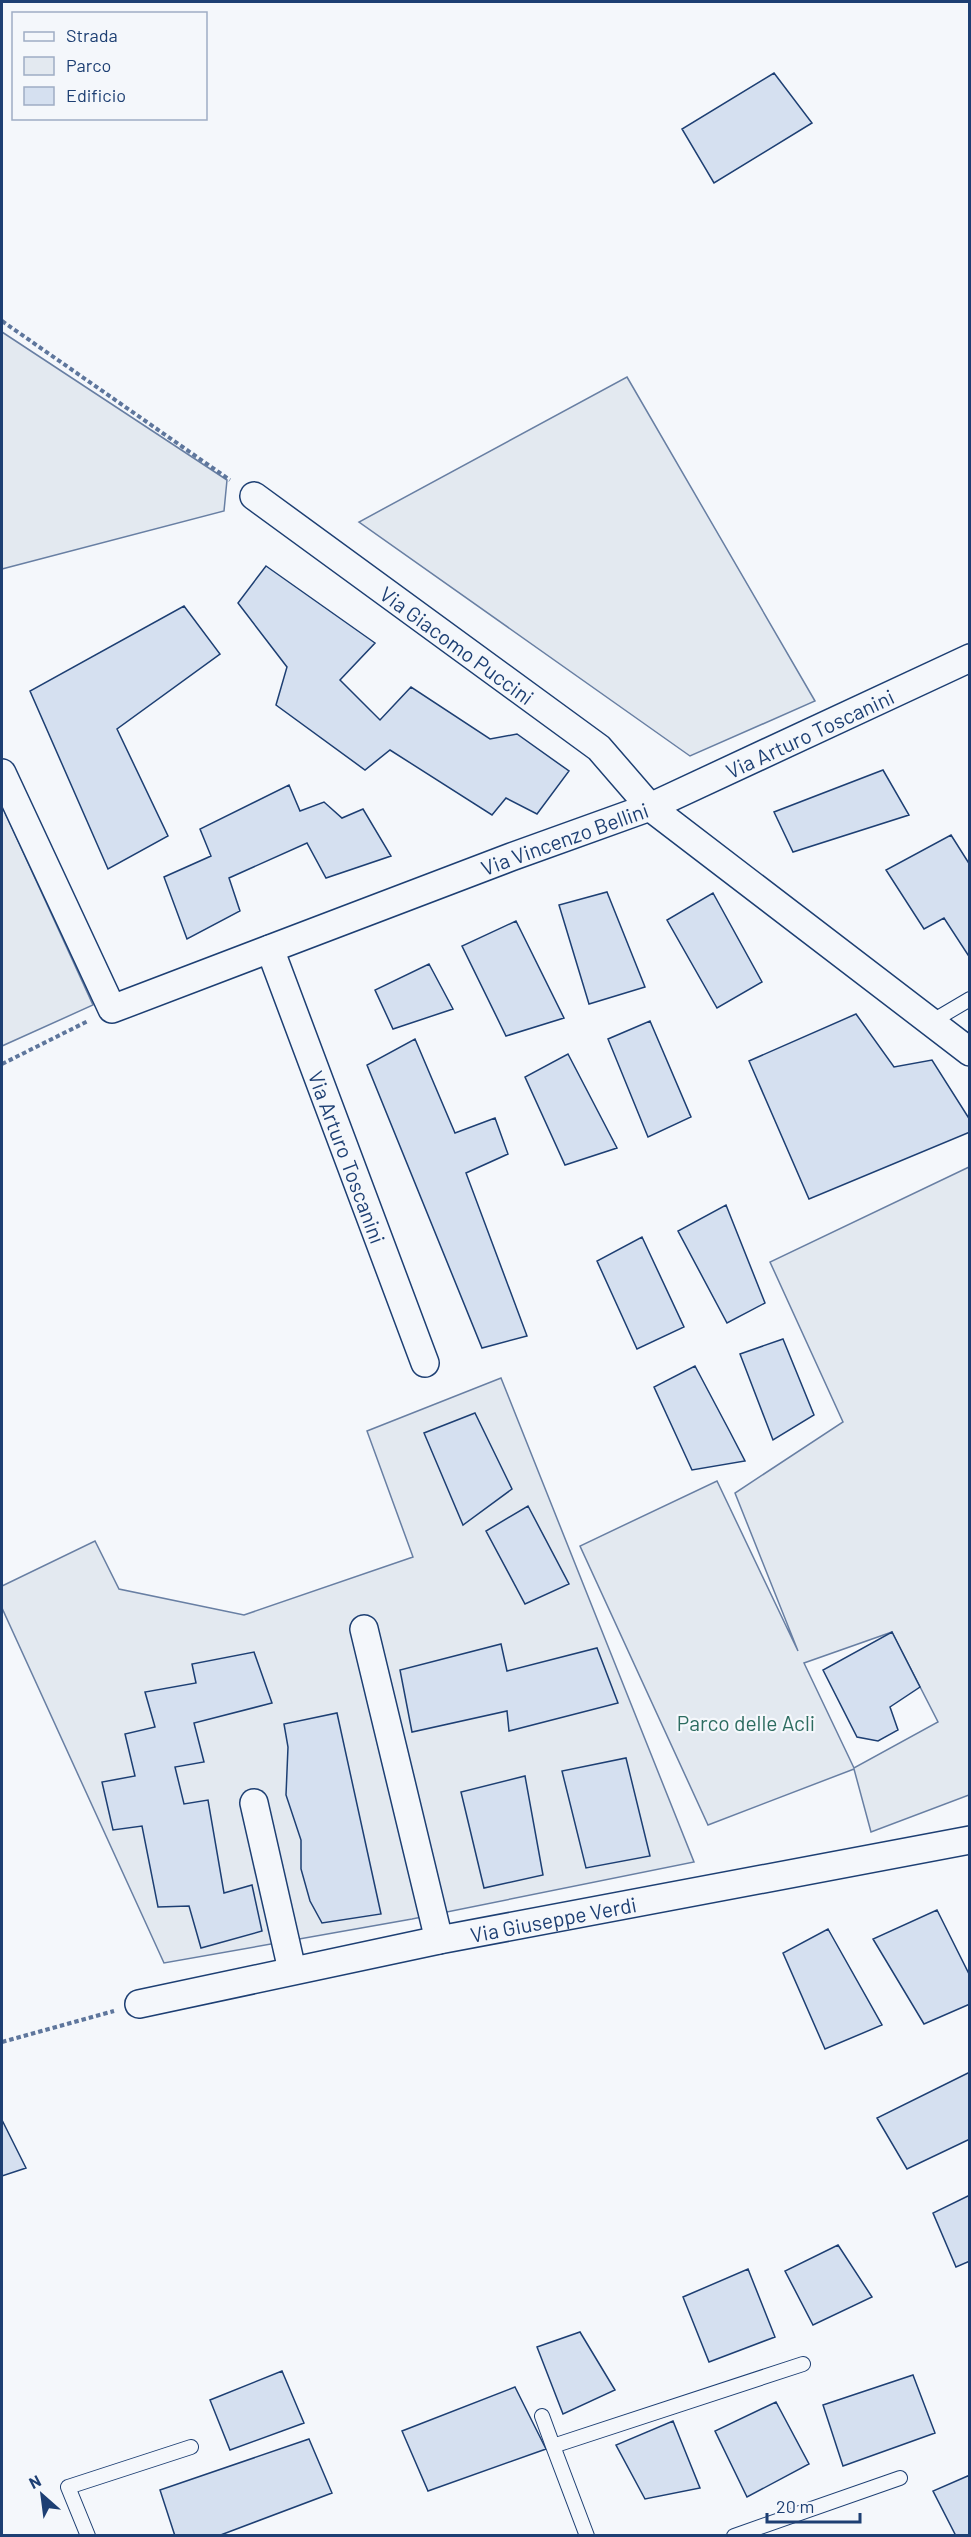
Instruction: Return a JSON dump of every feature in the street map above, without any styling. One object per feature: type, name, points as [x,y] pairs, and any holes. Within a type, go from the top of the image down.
[{"type":"street","name":"Via Giacomo Puccini","points":[[254,496],[599,748],[650,807]]},
{"type":"street","name":"Via Arturo Toscanini","points":[[650,807],[969,658]]},
{"type":"street","points":[[2,773],[112,1009]]},
{"type":"street","name":"Via Vincenzo Bellini","points":[[112,1009],[511,857],[650,807],[969,1052]]},
{"type":"street","name":"Via Arturo Toscanini","points":[[270,949],[425,1364]]},
{"type":"street","points":[[364,1629],[439,1940]]},
{"type":"street","points":[[254,1803],[292,1971]]},
{"type":"street","name":"Via Giuseppe Verdi","points":[[140,2004],[439,1940],[967,1847]]},
{"type":"lane","points":[[931,1022],[969,999]]},
{"type":"lane","points":[[553,2446],[803,2364]]},
{"type":"lane","points":[[542,2416],[587,2535]]},
{"type":"lane","points":[[88,2535],[68,2487],[190,2447]]},
{"type":"lane","points":[[734,2535],[900,2478]]},
{"type":"path","points":[[2,321],[254,496]]},
{"type":"path","points":[[2,1064],[112,1009]]},
{"type":"path","points":[[2,2042],[140,2004]]},
{"type":"green space","points":[[2,332],[227,480],[224,511],[2,569]]},
{"type":"green space","points":[[627,377],[815,701],[690,756],[359,522]]},
{"type":"green space","points":[[2,806],[93,1005],[2,1046]]},
{"type":"green space","name":"Parco delle Acli","points":[[969,1167],[969,1795],[871,1832],[854,1769],[708,1825],[580,1546],[717,1481],[798,1651],[735,1493],[843,1422],[770,1262]],"holes":[[[892,1632],[938,1722],[854,1768],[804,1663]]]},
{"type":"green space","points":[[501,1378],[694,1862],[412,1919],[164,1963],[2,1608],[2,1586],[95,1541],[119,1589],[244,1615],[413,1557],[367,1431]]},
{"type":"building","points":[[774,73],[812,123],[714,183],[682,129]]},
{"type":"building","points":[[266,566],[375,643],[340,680],[380,720],[411,687],[490,739],[517,734],[569,771],[537,814],[506,798],[492,815],[390,750],[365,770],[276,705],[287,667],[238,603]]},
{"type":"building","points":[[184,606],[220,654],[117,729],[168,836],[108,869],[30,691]]},
{"type":"building","points":[[883,770],[909,815],[793,852],[774,812]]},
{"type":"building","points":[[289,785],[300,811],[324,802],[342,818],[363,809],[391,856],[326,878],[307,843],[229,878],[240,911],[187,939],[164,877],[211,856],[200,829]]},
{"type":"building","points":[[951,835],[970,865],[970,958],[944,918],[924,929],[886,870]]},
{"type":"building","points":[[607,892],[645,987],[589,1004],[559,905]]},
{"type":"building","points":[[713,893],[762,982],[717,1008],[667,920]]},
{"type":"building","points":[[516,921],[564,1018],[506,1036],[462,946]]},
{"type":"building","points":[[429,964],[453,1009],[393,1029],[375,990]]},
{"type":"building","points":[[856,1014],[894,1067],[932,1060],[970,1120],[970,1132],[809,1199],[749,1061]]},
{"type":"building","points":[[650,1021],[691,1117],[648,1137],[608,1039]]},
{"type":"building","points":[[415,1039],[455,1133],[495,1118],[508,1154],[466,1173],[527,1336],[482,1348],[367,1065]]},
{"type":"building","points":[[568,1054],[617,1148],[565,1165],[525,1077]]},
{"type":"building","points":[[726,1205],[765,1303],[727,1323],[678,1231]]},
{"type":"building","points":[[642,1237],[684,1327],[637,1349],[597,1261]]},
{"type":"building","points":[[783,1339],[814,1415],[773,1440],[740,1354]]},
{"type":"building","points":[[695,1366],[745,1461],[692,1470],[654,1387]]},
{"type":"building","points":[[475,1413],[512,1489],[463,1525],[424,1433]]},
{"type":"building","points":[[528,1506],[569,1584],[525,1604],[486,1531]]},
{"type":"building","points":[[892,1632],[920,1687],[890,1707],[898,1730],[878,1741],[857,1737],[823,1670]]},
{"type":"building","points":[[501,1644],[507,1671],[597,1648],[618,1703],[509,1731],[507,1711],[412,1732],[400,1670]]},
{"type":"building","points":[[254,1652],[272,1703],[194,1723],[204,1762],[175,1767],[184,1804],[208,1800],[224,1893],[252,1885],[262,1931],[201,1948],[189,1906],[158,1907],[142,1826],[113,1830],[102,1782],[135,1776],[125,1734],[155,1727],[145,1692],[196,1683],[192,1664]]},
{"type":"building","points":[[337,1713],[381,1914],[322,1923],[310,1901],[301,1869],[301,1840],[286,1795],[288,1747],[284,1724]]},
{"type":"building","points":[[626,1758],[650,1856],[586,1868],[562,1771]]},
{"type":"building","points":[[525,1776],[543,1875],[484,1888],[461,1792]]},
{"type":"building","points":[[937,1910],[970,1976],[970,2004],[924,2024],[873,1939]]},
{"type":"building","points":[[828,1929],[882,2025],[825,2049],[783,1953]]},
{"type":"building","points":[[970,2072],[970,2139],[907,2169],[877,2118]]},
{"type":"building","points":[[2,2120],[26,2168],[2,2176]]},
{"type":"building","points":[[970,2195],[970,2261],[956,2267],[933,2213]]},
{"type":"building","points":[[838,2245],[872,2297],[813,2325],[785,2271]]},
{"type":"building","points":[[748,2269],[775,2337],[709,2362],[683,2297]]},
{"type":"building","points":[[580,2332],[615,2390],[563,2414],[537,2347]]},
{"type":"building","points":[[282,2371],[304,2423],[230,2450],[210,2400]]},
{"type":"building","points":[[913,2375],[935,2433],[843,2466],[823,2405]]},
{"type":"building","points":[[515,2387],[546,2449],[428,2491],[402,2431]]},
{"type":"building","points":[[776,2402],[809,2464],[747,2497],[715,2431]]},
{"type":"building","points":[[673,2421],[700,2488],[645,2499],[616,2445]]},
{"type":"building","points":[[309,2439],[332,2493],[218,2536],[175,2536],[160,2490]]},
{"type":"building","points":[[970,2475],[970,2536],[956,2536],[933,2491]]}]
